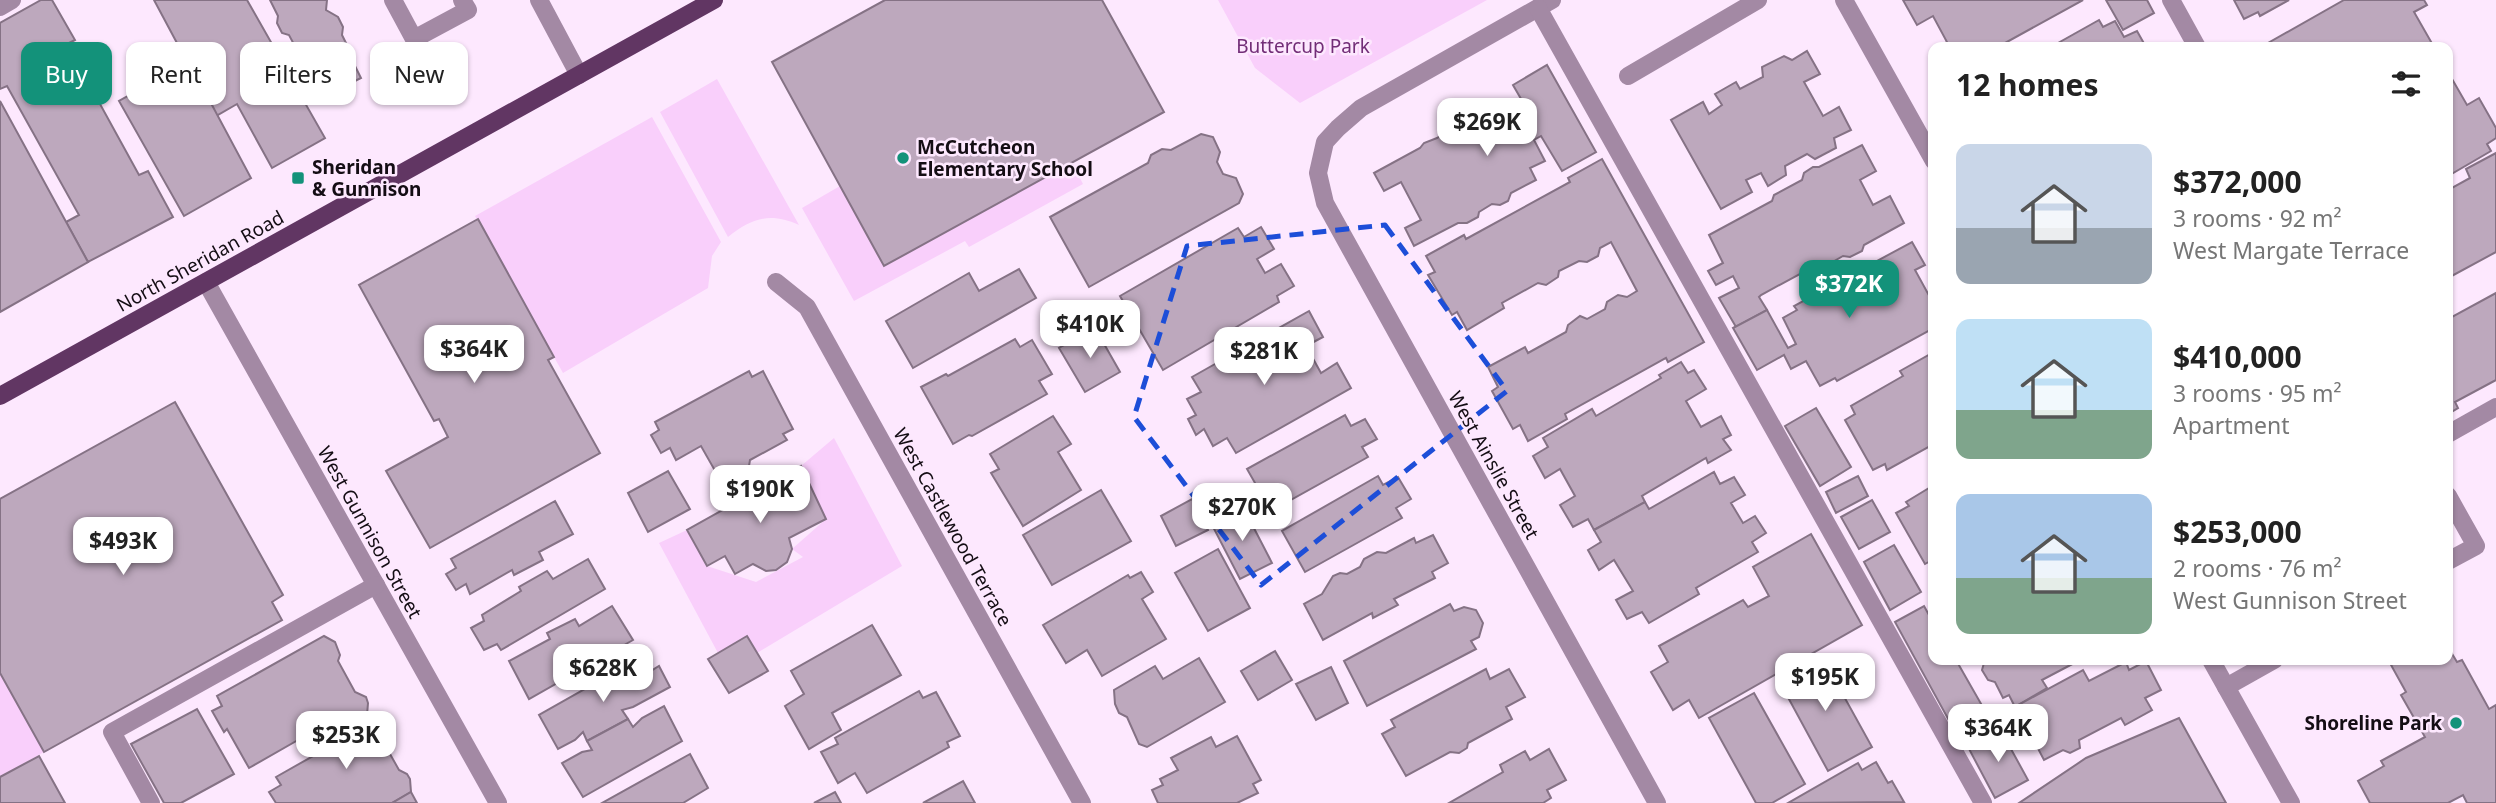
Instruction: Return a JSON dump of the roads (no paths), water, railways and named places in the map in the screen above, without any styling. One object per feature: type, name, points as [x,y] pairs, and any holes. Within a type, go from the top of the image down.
[{"type":"main road","name":"North Sheridan Road","points":[[0,396],[714,0]]},
{"type":"street","points":[[0,7],[12,0]]},
{"type":"street","points":[[393,0],[414,39],[468,10],[462,0]]},
{"type":"street","points":[[540,0],[579,75]]},
{"type":"street","points":[[1628,76],[1758,0]]},
{"type":"street","points":[[1844,0],[1928,151]]},
{"type":"street","points":[[2171,0],[2194,42]]},
{"type":"street","points":[[1545,4],[1983,803]]},
{"type":"street","name":"West Ainslie Street","points":[[1545,4],[1361,108],[1325,142],[1318,173],[1325,203],[1657,803]]},
{"type":"street","name":"West Gunnison Street","points":[[206,282],[498,803]]},
{"type":"street","name":"West Castlewood Terrace","points":[[776,282],[807,307],[1082,803]]},
{"type":"street","points":[[2453,431],[2496,407]]},
{"type":"street","points":[[2453,505],[2476,546],[2453,558]]},
{"type":"street","points":[[151,803],[112,733],[376,586]]},
{"type":"street","points":[[2214,665],[2291,803]]},
{"type":"street","points":[[2226,687],[2265,665]]},
{"type":"place","name":"McCutcheon Elementary School","points":[[903,158]]},
{"type":"place","name":"Sheridan & Gunnison","points":[[298,178]]},
{"type":"place","name":"Shoreline Park","points":[[2456,723]]},
{"type":"park label","name":"Buttercup Park","points":[[1303,46]]}]
